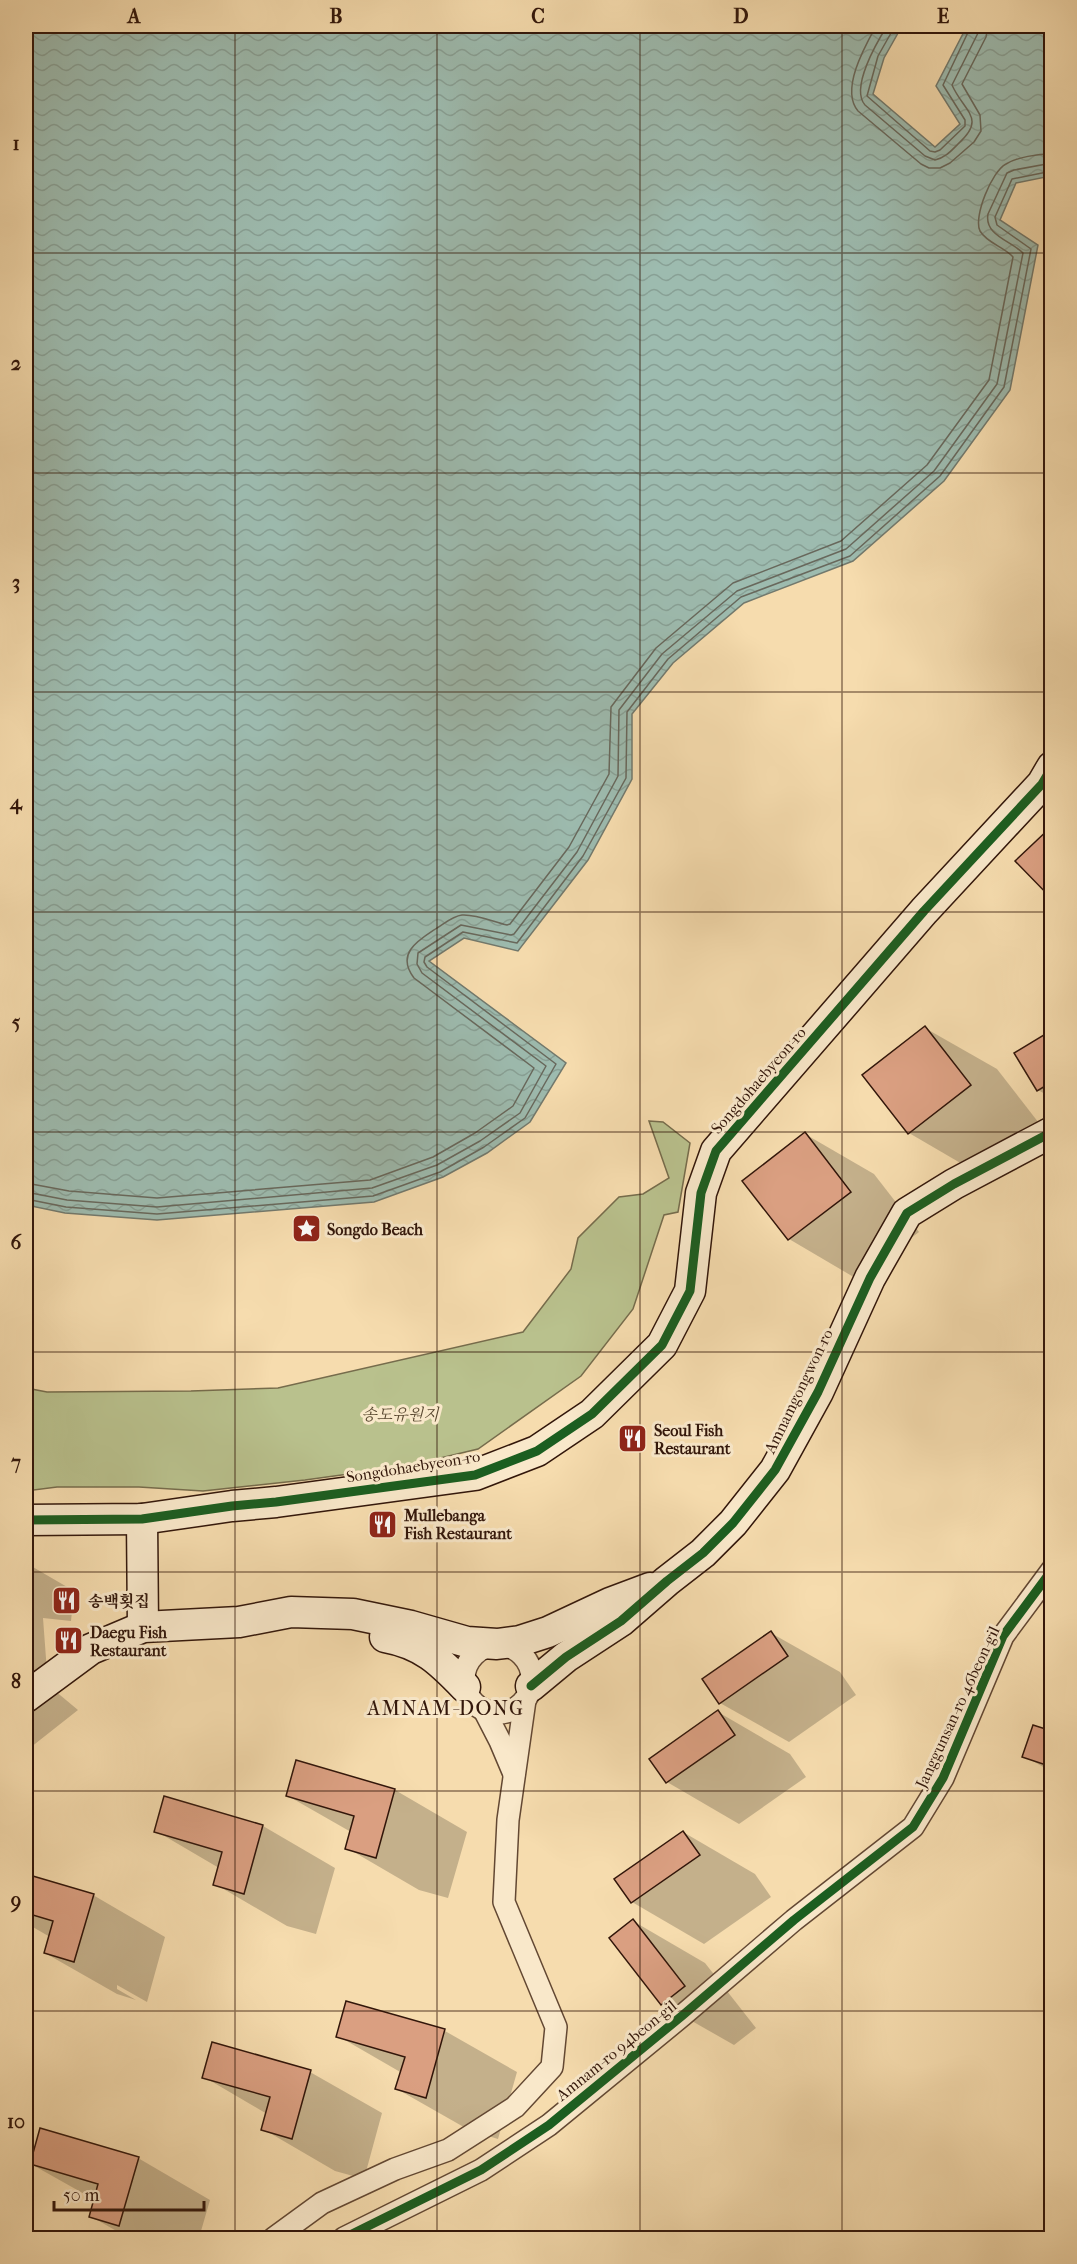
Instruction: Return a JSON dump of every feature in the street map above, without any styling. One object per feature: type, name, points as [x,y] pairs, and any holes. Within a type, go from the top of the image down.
[{"type":"street","name":"Songdohaebyeon-ro","points":[[26,1521],[142,1519],[475,1475],[537,1451],[592,1414],[662,1345],[690,1291],[701,1193],[716,1151],[924,911],[1042,784],[1052,767]]},
{"type":"street","name":"Amnamgongwon-ro","points":[[528,1693],[566,1657],[621,1622],[666,1581],[704,1553],[733,1523],[776,1470],[818,1392],[870,1278],[907,1213],[954,1184],[1052,1132]]},
{"type":"street","points":[[142,1519],[143,1627]]},
{"type":"street","name":"Janggunsan-ro 46beon-gil","points":[[883,1849],[913,1827],[944,1778],[1004,1636],[1052,1570]]},
{"type":"street","name":"Amnamgongwon-ro","points":[[26,1697],[91,1649],[143,1627],[239,1622],[291,1612],[353,1614],[411,1626],[467,1642],[497,1644],[520,1641],[548,1632],[610,1603],[666,1581]]},
{"type":"street","name":"Amnamgongwon-ro","points":[[239,1622],[282,1628],[340,1630],[392,1638],[420,1648],[438,1659],[465,1687]]},
{"type":"street","points":[[274,2238],[322,2203],[395,2169],[448,2150],[515,2107],[552,2067],[556,2027],[504,1902],[508,1820],[514,1774],[528,1693],[531,1670],[524,1657],[512,1647],[497,1644],[482,1648],[471,1658],[464,1671],[465,1687],[471,1701],[484,1710],[499,1713],[513,1709],[528,1693]]},
{"type":"street","points":[[484,1710],[514,1774]]},
{"type":"street","name":"Amnam-ro 94beon-gil","points":[[344,2238],[481,2170],[549,2125],[794,1920],[883,1849]]},
{"type":"green space","name":"송도유원지","points":[[649,1121],[663,1122],[690,1143],[678,1212],[664,1215],[633,1309],[581,1376],[478,1449],[407,1466],[203,1491],[139,1487],[57,1487],[26,1491],[26,1388],[47,1392],[278,1388],[523,1332],[571,1269],[578,1238],[619,1197],[643,1194],[669,1178]]},
{"type":"water","points":[[26,26],[902,26],[884,58],[873,94],[935,147],[960,124],[936,86],[967,26],[1051,26],[1051,176],[1016,183],[1000,220],[1038,245],[1010,390],[944,481],[853,561],[744,603],[673,663],[632,714],[632,779],[588,860],[518,951],[464,938],[429,961],[566,1063],[530,1122],[487,1153],[443,1177],[374,1202],[157,1220],[65,1213],[26,1205]]},
{"type":"building","points":[[1052,826],[1052,899],[1015,861]]},
{"type":"building","points":[[925,1026],[971,1085],[908,1134],[862,1075]]},
{"type":"building","points":[[1052,1030],[1052,1082],[1037,1091],[1014,1053]]},
{"type":"building","points":[[805,1132],[851,1192],[788,1240],[742,1181]]},
{"type":"building","points":[[771,1631],[788,1656],[719,1704],[702,1679]]},
{"type":"building","points":[[718,1710],[735,1735],[666,1783],[649,1759]]},
{"type":"building","points":[[1033,1725],[1052,1731],[1052,1767],[1022,1757]]},
{"type":"building","points":[[296,1760],[395,1789],[376,1858],[345,1849],[354,1816],[286,1796]]},
{"type":"building","points":[[164,1796],[263,1825],[244,1894],[213,1885],[222,1852],[154,1832]]},
{"type":"building","points":[[683,1831],[700,1855],[631,1903],[614,1879]]},
{"type":"building","points":[[26,1874],[94,1894],[74,1962],[44,1953],[53,1921],[26,1913]]},
{"type":"building","points":[[633,1919],[685,1986],[661,2005],[609,1938]]},
{"type":"building","points":[[346,2001],[445,2029],[426,2098],[395,2089],[405,2057],[336,2037]]},
{"type":"building","points":[[212,2042],[311,2070],[292,2139],[261,2130],[270,2097],[202,2078]]},
{"type":"building","points":[[40,2128],[139,2157],[119,2226],[89,2217],[98,2184],[30,2164]]},
{"type":"cycle path","points":[[26,1520],[142,1519],[475,1475],[537,1451],[592,1414],[662,1345],[690,1291],[701,1193],[716,1151],[924,911],[1042,784],[1052,767]]},
{"type":"cycle path","points":[[531,1686],[566,1657],[621,1621],[703,1553],[733,1523],[775,1470],[818,1392],[870,1278],[907,1213],[954,1184],[1052,1132]]},
{"type":"cycle path","points":[[344,2238],[481,2170],[549,2125],[794,1920],[913,1827],[943,1778],[1003,1636],[1052,1570]]},
{"type":"place","name":"Songdo Beach","points":[[306,1229]]},
{"type":"place","name":"Seoul Fish Restaurant","points":[[633,1439]]},
{"type":"place","name":"Mullebanga Fish Restaurant","points":[[383,1524]]},
{"type":"place","name":"송백횟집","points":[[67,1601]]},
{"type":"place","name":"Daegu Fish Restaurant","points":[[69,1641]]},
{"type":"district","name":"AMNAM-DONG","points":[[446,1708]]}]
